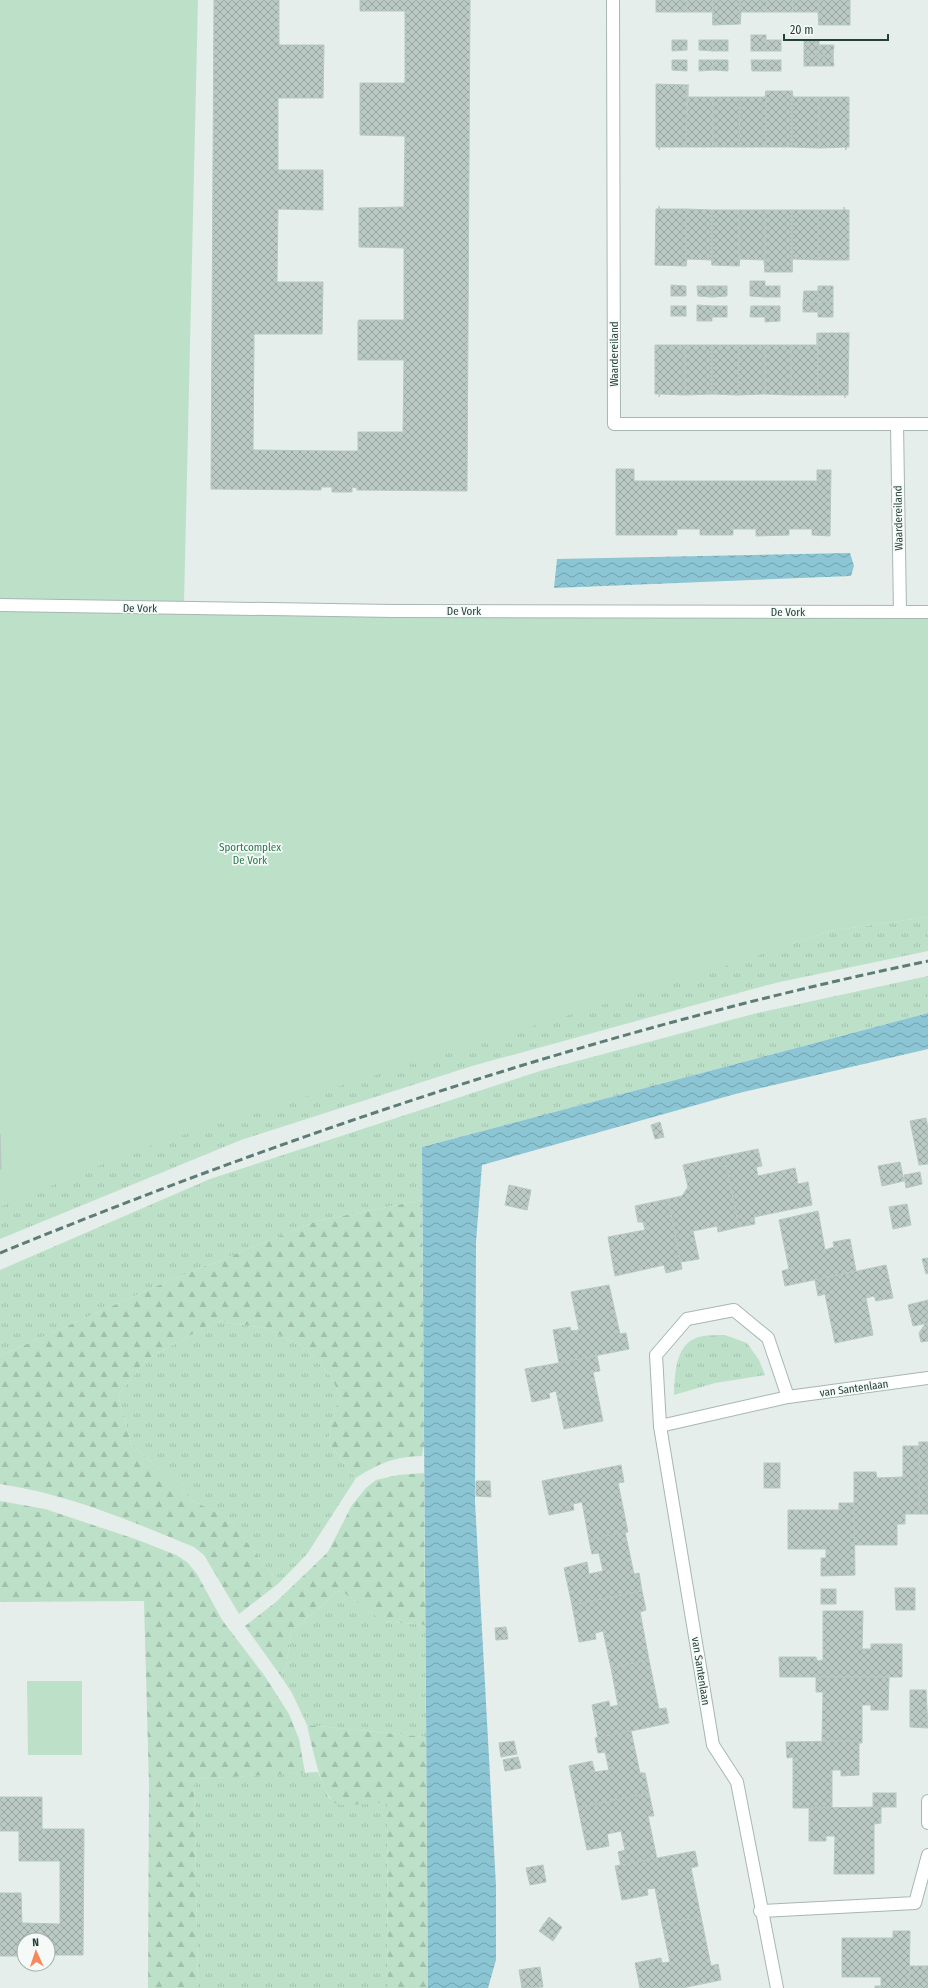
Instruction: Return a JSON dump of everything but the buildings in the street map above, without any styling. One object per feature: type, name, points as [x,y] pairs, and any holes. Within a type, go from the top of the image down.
[{"type":"street","name":"Waardereiland","points":[[613,0],[614,424],[928,424]]},
{"type":"street","name":"Waardereiland","points":[[897,424],[900,612]]},
{"type":"street","name":"De Vork","points":[[0,605],[402,611],[928,612]]},
{"type":"street","name":"van Santenlaan","points":[[777,1988],[760,1911],[736,1782],[714,1745],[660,1426],[656,1355],[687,1319],[734,1310],[768,1338],[788,1397],[928,1378]]},
{"type":"street","points":[[660,1426],[788,1397]]},
{"type":"street","points":[[928,1801],[928,1823]]},
{"type":"street","points":[[760,1911],[915,1903],[928,1855]]},
{"type":"green space","name":"Sportcomplex De Vork","points":[[0,0],[198,0],[184,603],[928,613],[928,917],[830,931],[714,970],[173,1138],[125,1155],[0,1207]]},
{"type":"green space","points":[[928,917],[928,951],[775,983],[472,1066],[241,1140],[0,1239],[0,1171],[745,959],[830,931]]},
{"type":"green space","points":[[928,976],[928,1013],[422,1147],[422,1200],[317,1221],[166,1282],[0,1356],[0,1270],[210,1179],[540,1071],[757,1013]]},
{"type":"green space","points":[[422,1200],[424,1445],[422,1456],[395,1459],[372,1468],[356,1478],[329,1444],[330,1424],[340,1397],[332,1378],[308,1350],[266,1328],[216,1321],[146,1360],[118,1395],[131,1443],[193,1501],[228,1518],[279,1583],[239,1614],[204,1555],[194,1547],[123,1518],[75,1501],[50,1494],[0,1484],[0,1356],[166,1282],[317,1221]]},
{"type":"green space","points":[[216,1321],[266,1328],[308,1350],[332,1378],[340,1397],[330,1424],[329,1444],[356,1478],[307,1554],[279,1583],[228,1518],[193,1501],[131,1443],[118,1395],[146,1360]]},
{"type":"green space","points":[[725,1335],[747,1343],[759,1360],[765,1375],[715,1383],[674,1395],[678,1359],[687,1344],[694,1339],[703,1336]]},
{"type":"green space","points":[[424,1473],[425,1625],[383,1621],[340,1590],[291,1632],[286,1668],[280,1675],[245,1626],[276,1602],[328,1552],[352,1505],[366,1488],[376,1480],[398,1475]]},
{"type":"green space","points":[[0,1501],[45,1509],[138,1540],[176,1555],[187,1562],[197,1574],[222,1620],[264,1675],[289,1714],[299,1739],[305,1773],[194,1779],[198,1988],[148,1988],[149,1785],[144,1601],[0,1602]]},
{"type":"green space","points":[[340,1590],[383,1621],[425,1625],[426,1737],[307,1725],[292,1693],[280,1675],[286,1668],[291,1632]]},
{"type":"green space","points":[[27,1681],[82,1681],[82,1755],[28,1755]]},
{"type":"green space","points":[[307,1725],[426,1737],[428,1988],[388,1988],[387,1803],[341,1805],[332,1800],[322,1781],[318,1769]]},
{"type":"green space","points":[[318,1772],[329,1798],[338,1804],[387,1802],[388,1988],[198,1988],[194,1779]]},
{"type":"water","points":[[850,553],[854,566],[851,576],[554,588],[557,559]]},
{"type":"water","points":[[928,1013],[928,1049],[739,1093],[482,1165],[476,1242],[475,1502],[496,1886],[496,1960],[488,1988],[428,1988],[422,1147]]},
{"type":"railway","points":[[0,1253],[227,1165],[342,1124],[457,1086],[574,1050],[691,1017],[809,987],[928,961]]}]
